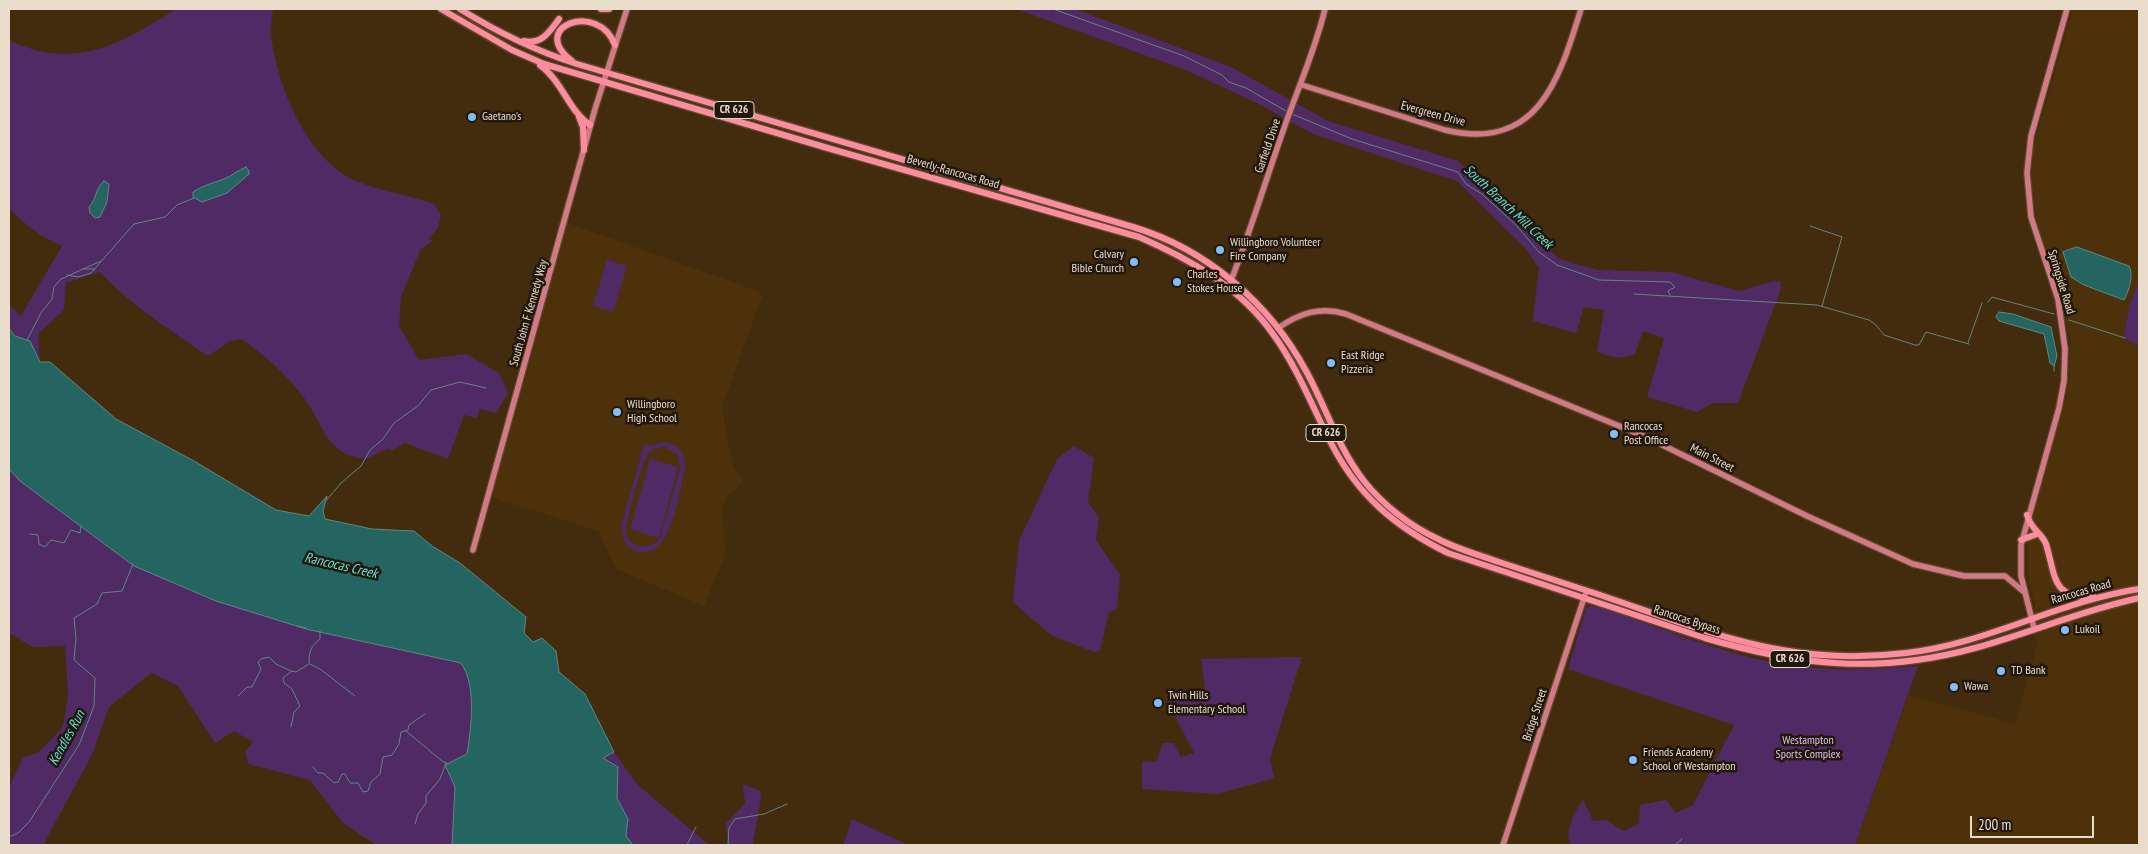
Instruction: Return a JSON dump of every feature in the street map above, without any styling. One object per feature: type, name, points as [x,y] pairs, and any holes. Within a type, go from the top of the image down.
[{"type":"main road","name":"Beverly-Rancocas Road","points":[[441,9],[495,41],[533,59],[840,152],[1140,237],[1185,259],[1228,288],[1261,318],[1300,376],[1330,441],[1359,487]]},
{"type":"main road","name":"Beverly-Rancocas Road","points":[[460,9],[510,37],[550,55],[577,64],[1143,230],[1172,242],[1206,261],[1231,280],[1265,312],[1278,328],[1308,374],[1339,441],[1364,480]]},
{"type":"main road","points":[[609,9],[600,14],[611,30],[615,45]]},
{"type":"main road","points":[[510,37],[536,42],[548,34],[565,15],[558,28],[558,41],[562,52],[577,64]]},
{"type":"main road","points":[[533,59],[554,76],[577,113],[583,127],[584,150]]},
{"type":"main road","points":[[577,113],[590,125]]},
{"type":"main road","points":[[1300,376],[1308,374]]},
{"type":"main road","name":"Rancocas Bypass","points":[[1364,480],[1399,514],[1439,540],[1739,648],[1811,663],[1852,665],[1936,657],[1976,648],[2034,628]]},
{"type":"main road","name":"Rancocas Bypass","points":[[1359,487],[1378,509],[1422,540],[1448,553],[1735,639],[1783,650],[1832,656],[1879,656],[1931,650],[1981,637],[2031,620]]},
{"type":"main road","points":[[2027,515],[2030,526],[2045,542],[2055,581],[2059,588],[2067,594],[2076,597],[2102,597]]},
{"type":"main road","points":[[2021,540],[2037,534]]},
{"type":"main road","name":"Rancocas Road","points":[[2031,620],[2102,597],[2139,588]]},
{"type":"main road","name":"Rancocas Road","points":[[2034,628],[2139,598]]},
{"type":"street","name":"South John F Kennedy Way","points":[[473,550],[590,125],[627,9]]},
{"type":"street","name":"Garfield Drive","points":[[1228,288],[1288,119],[1302,85],[1325,9]]},
{"type":"street","name":"Evergreen Drive","points":[[1302,85],[1445,130],[1469,134],[1494,132],[1524,118],[1547,96],[1562,68],[1581,9]]},
{"type":"street","name":"Springside Road","points":[[2034,628],[2024,592],[2020,567],[2021,540],[2059,408],[2064,381],[2064,349],[2058,299],[2031,217],[2027,192],[2028,155],[2031,136],[2066,9]]},
{"type":"street","name":"Main Street","points":[[1278,328],[1294,317],[1312,311],[1334,310],[1346,314],[1646,437],[1868,545],[1926,569],[1954,574],[2005,576],[2024,592]]},
{"type":"street","name":"Bridge Street","points":[[1504,845],[1585,594]]},
{"type":"shaded area","points":[[2073,9],[2139,9],[2139,845],[1855,845],[1909,695],[2015,724],[2037,645],[2032,629],[2035,608],[2029,581],[2028,543],[2035,506],[2067,396],[2071,345],[2062,297],[2039,233],[2031,179],[2033,148]]},
{"type":"shaded area","name":"Willingboro High School","points":[[565,222],[758,291],[762,297],[723,404],[724,421],[733,467],[744,482],[727,496],[722,510],[725,547],[723,561],[704,606],[616,569],[598,531],[488,496]]},
{"type":"green space","points":[[176,9],[273,9],[271,35],[274,55],[287,97],[308,138],[337,170],[354,180],[434,204],[441,215],[438,228],[428,239],[433,240],[421,249],[401,296],[399,326],[419,360],[466,354],[499,373],[508,393],[496,413],[479,409],[477,418],[464,415],[448,459],[405,443],[391,451],[389,448],[366,459],[341,451],[332,444],[309,405],[288,378],[242,339],[230,341],[208,356],[138,307],[100,272],[66,283],[64,310],[38,334],[40,363],[30,341],[17,335],[11,329],[9,305],[21,316],[62,246],[34,230],[9,208],[9,40],[33,49],[55,54],[96,50],[116,43]]},
{"type":"green space","points":[[1016,9],[1075,9],[1231,67],[1328,121],[1458,161],[1559,259],[1597,270],[1671,272],[1739,291],[1774,281],[1781,282],[1780,291],[1738,403],[1713,403],[1697,412],[1647,397],[1664,338],[1643,331],[1635,354],[1616,357],[1597,352],[1604,310],[1584,307],[1576,333],[1533,321],[1539,268],[1526,249],[1457,181],[1313,134],[1259,104],[1186,70]]},
{"type":"green space","points":[[607,259],[627,266],[613,312],[593,306]]},
{"type":"green space","points":[[2139,281],[2139,346],[2124,338],[2129,306]]},
{"type":"green space","points":[[662,442],[677,447],[683,454],[685,470],[677,505],[668,532],[662,542],[654,549],[639,552],[625,542],[621,526],[644,444],[649,446]],"holes":[[[665,447],[678,455],[680,468],[660,538],[651,545],[640,546],[634,544],[627,536],[626,530],[635,491],[648,454],[655,448]]]},
{"type":"green space","points":[[1074,446],[1094,458],[1088,502],[1099,518],[1096,540],[1120,575],[1117,609],[1109,612],[1100,651],[1094,652],[1051,635],[1013,602],[1019,541],[1057,459]]},
{"type":"green space","points":[[650,459],[678,467],[659,538],[630,529]]},
{"type":"green space","points":[[9,469],[20,481],[134,566],[461,663],[469,683],[472,707],[467,754],[445,765],[455,786],[452,845],[376,845],[343,823],[310,780],[248,764],[245,752],[253,742],[234,731],[215,743],[178,686],[151,673],[109,707],[92,755],[43,845],[9,845],[9,788],[23,757],[38,753],[63,727],[68,695],[65,646],[33,647],[9,633]]},
{"type":"green space","name":"Westampton Sports Complex","points":[[1590,606],[1598,607],[1732,653],[1787,665],[1841,669],[1918,666],[1855,845],[1571,845],[1569,828],[1583,799],[1593,821],[1606,820],[1624,831],[1639,823],[1640,805],[1666,800],[1676,813],[1693,805],[1734,725],[1568,669],[1586,608]]},
{"type":"green space","points":[[1302,657],[1270,758],[1274,778],[1218,794],[1142,789],[1142,761],[1156,762],[1163,743],[1174,743],[1181,757],[1194,753],[1168,702],[1205,687],[1201,659]]},
{"type":"green space","points":[[614,752],[638,785],[709,845],[633,845],[626,836],[628,819],[617,798],[618,767],[603,758]]},
{"type":"green space","points":[[743,784],[760,791],[761,798],[753,843],[756,845],[728,845],[726,823],[745,804]]},
{"type":"green space","points":[[852,819],[908,845],[843,845]]},
{"type":"water","points":[[246,167],[249,174],[227,193],[202,202],[193,197],[193,192],[227,178]]},
{"type":"water","points":[[104,181],[109,184],[107,202],[100,217],[95,218],[90,213],[89,207]]},
{"type":"water","points":[[2077,247],[2129,266],[2131,274],[2130,283],[2124,300],[2084,285],[2071,277],[2063,252]]},
{"type":"water","points":[[1999,312],[2013,314],[2051,327],[2057,356],[2054,366],[2050,363],[2044,334],[1999,321],[1996,317]]},
{"type":"water","name":"Rancocas Creek","points":[[9,328],[15,336],[30,341],[40,362],[50,362],[116,419],[194,461],[276,510],[309,516],[327,496],[323,511],[325,519],[372,529],[414,531],[432,546],[460,563],[526,617],[524,633],[533,642],[542,638],[556,651],[559,672],[585,694],[614,752],[603,758],[618,767],[617,798],[628,819],[626,836],[633,845],[452,845],[455,787],[445,765],[467,754],[472,707],[469,683],[461,663],[306,629],[216,601],[134,566],[20,481],[9,469]]},
{"type":"waterway","name":"South Branch Mill Creek","points":[[1053,9],[1184,56],[1222,75],[1229,82],[1246,88],[1286,111]]},
{"type":"waterway","name":"South Branch Mill Creek","points":[[1292,114],[1352,139],[1458,172],[1466,184],[1482,194],[1516,225],[1539,252],[1557,265],[1599,280],[1670,282],[1675,287],[1668,291],[1670,295]]},
{"type":"waterway","points":[[67,275],[78,277],[91,273],[134,224],[165,217],[177,205],[194,198]]},
{"type":"waterway","points":[[1810,226],[1842,237],[1822,306]]},
{"type":"waterway","points":[[27,340],[41,313],[52,299],[54,287],[61,279],[101,261]]},
{"type":"waterway","points":[[84,269],[95,269]]},
{"type":"waterway","name":"South Branch Mill Creek","points":[[1634,294],[1817,305],[1869,320],[1884,335],[1915,345],[1919,345],[1926,332],[1969,344]]},
{"type":"waterway","points":[[1988,302],[1992,297],[2054,314]]},
{"type":"waterway","points":[[1968,343],[1982,303]]},
{"type":"waterway","points":[[2069,320],[2125,338]]},
{"type":"waterway","name":"South Branch Mill Creek","points":[[2054,366],[2054,371]]},
{"type":"waterway","points":[[325,502],[341,483],[361,466],[370,450],[383,439],[394,423],[418,406],[431,390],[460,382],[486,388]]},
{"type":"waterway","points":[[30,534],[38,535],[39,544],[45,547],[51,540],[64,543],[71,530],[80,533],[81,526]]},
{"type":"waterway","name":"Kendles Run","points":[[9,837],[18,833],[29,822],[79,745],[94,706],[95,678],[74,660],[76,638],[74,618],[97,604],[102,593],[122,591],[133,564]]},
{"type":"waterway","points":[[297,626],[306,628]]},
{"type":"waterway","points":[[309,663],[311,649],[320,639],[320,631]]},
{"type":"waterway","points":[[238,696],[247,687],[252,687],[261,669],[258,662],[261,659],[269,657],[276,664],[291,671]]},
{"type":"waterway","points":[[291,727],[294,712],[300,706],[292,689],[284,683],[283,678],[292,671],[296,672],[309,664]]},
{"type":"waterway","points":[[310,664],[320,669],[355,696]]},
{"type":"waterway","points":[[313,767],[318,773],[323,773],[334,783],[338,782],[342,774],[345,774],[350,783],[358,783],[363,792],[368,791],[371,782],[380,774],[383,757],[392,755],[399,744],[401,732],[408,730],[409,725],[425,714]]},
{"type":"waterway","points":[[406,731],[442,761],[449,764]]},
{"type":"waterway","points":[[415,824],[418,814],[426,803],[426,796],[440,779],[446,763]]},
{"type":"waterway","points":[[728,845],[729,828],[735,819],[764,814],[787,804]]},
{"type":"waterway","points":[[687,845],[696,827]]},
{"type":"waterway","points":[[1675,845],[1682,839]]},
{"type":"place","name":"Gaetano's","points":[[472,117]]},
{"type":"place","name":"Willingboro Volunteer Fire Company","points":[[1220,250]]},
{"type":"place","name":"Calvary Bible Church","points":[[1134,262]]},
{"type":"place","name":"Charles Stokes House","points":[[1177,282]]},
{"type":"place","name":"East Ridge Pizzeria","points":[[1331,363]]},
{"type":"place","name":"Willingboro High School","points":[[617,412]]},
{"type":"place","name":"Rancocas Post Office","points":[[1614,434]]},
{"type":"place","name":"Lukoil","points":[[2065,630]]},
{"type":"place","name":"TD Bank","points":[[2001,671]]},
{"type":"place","name":"Wawa","points":[[1954,687]]},
{"type":"place","name":"Twin Hills Elementary School","points":[[1158,703]]},
{"type":"place","name":"Friends Academy School of Westampton","points":[[1633,760]]}]
